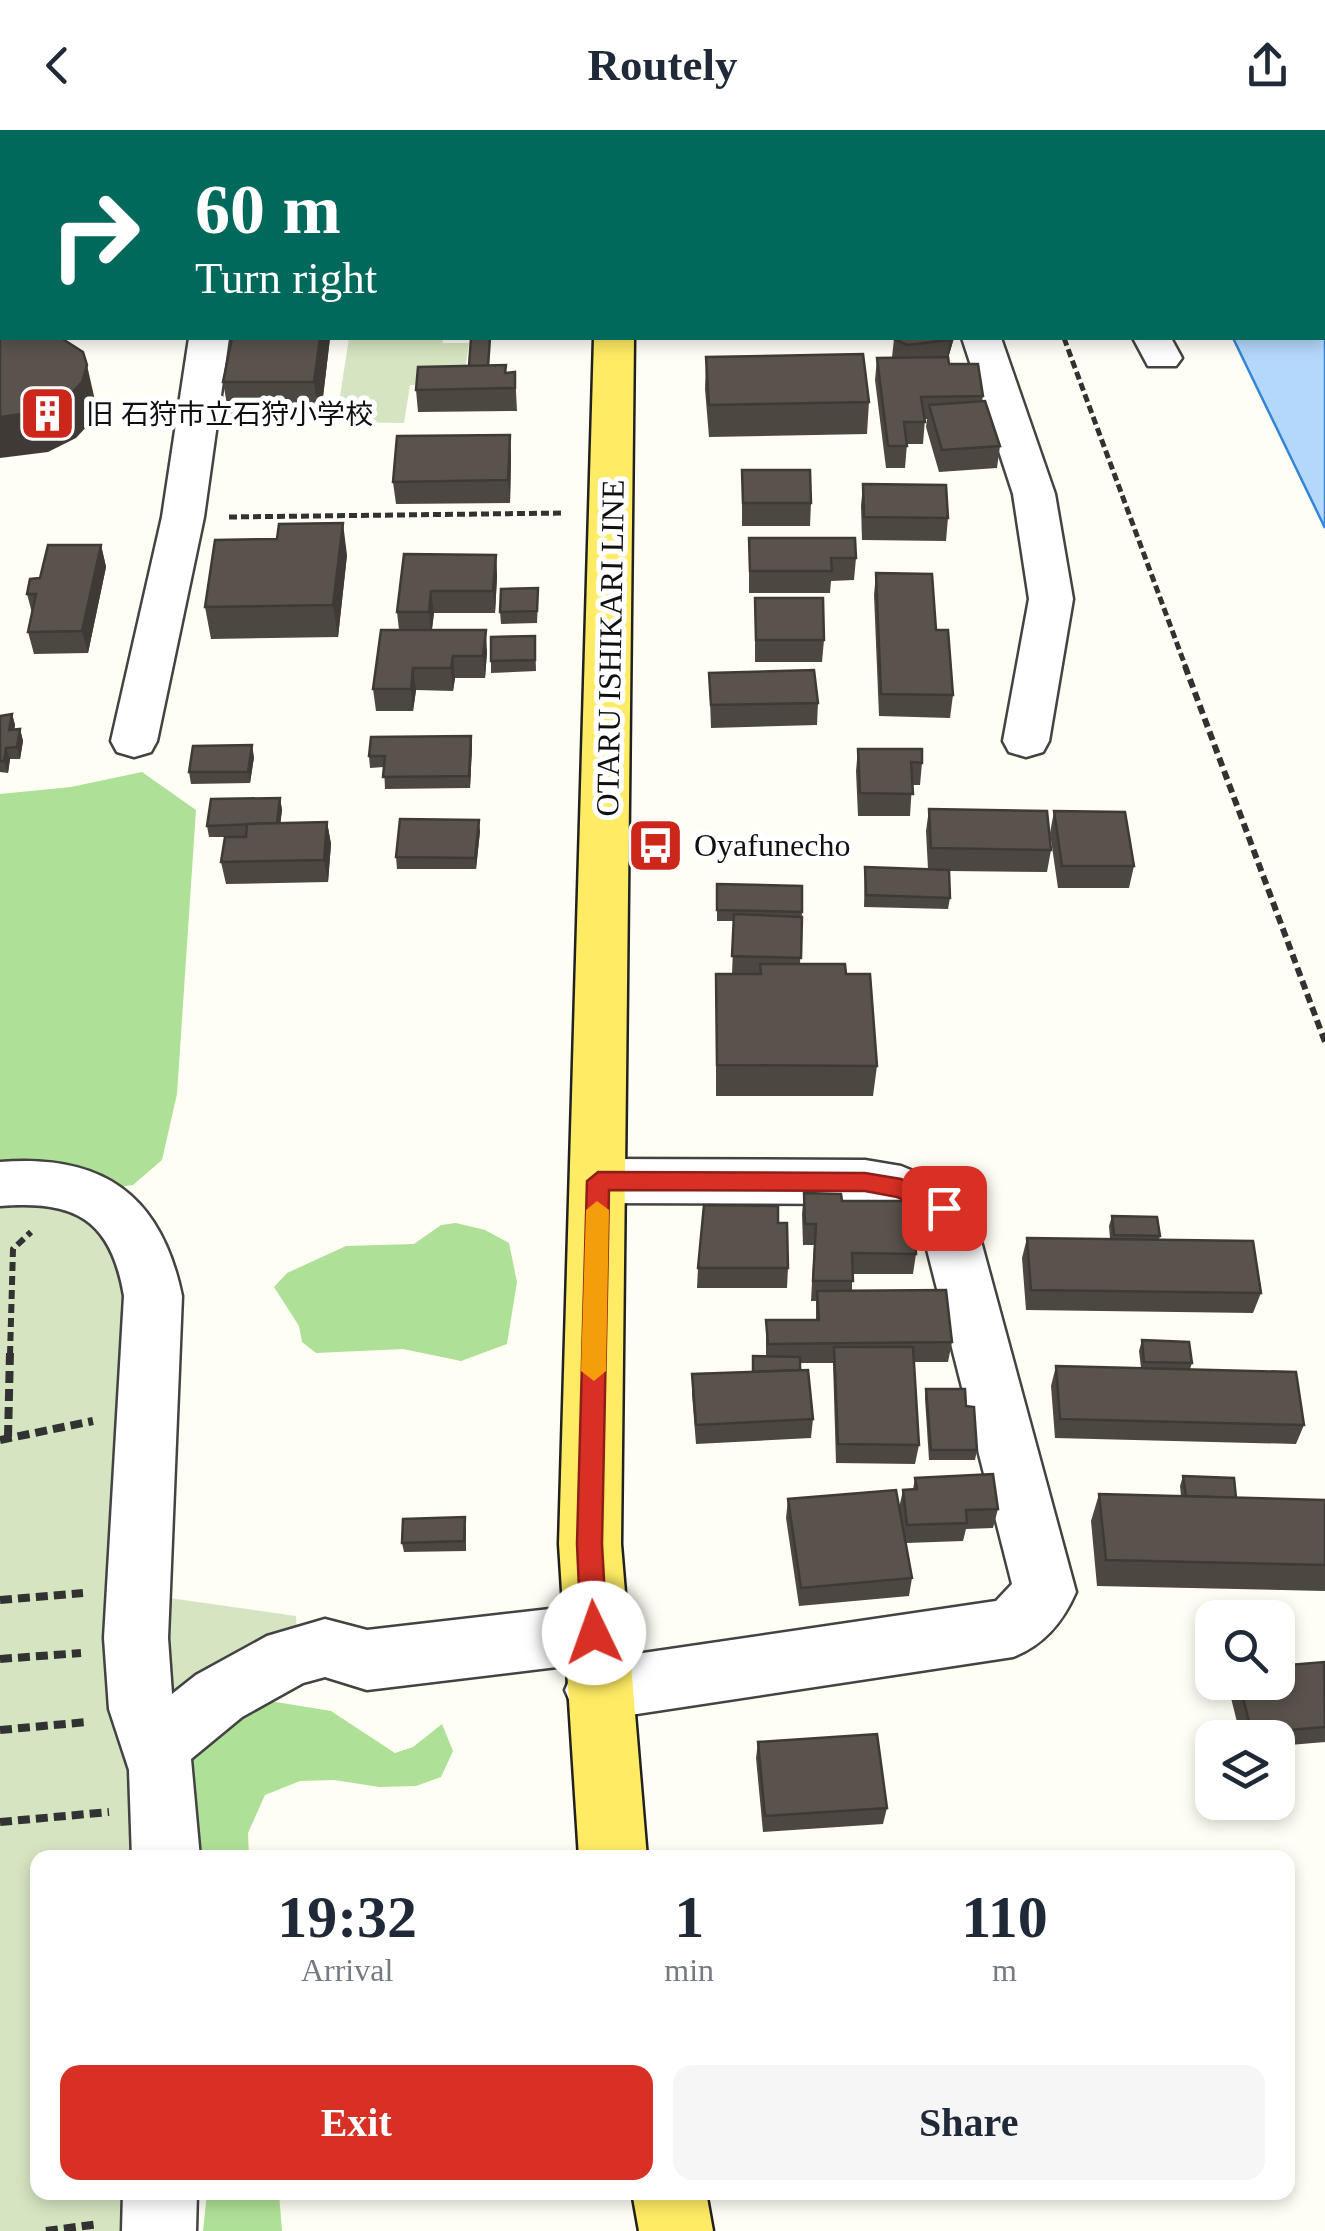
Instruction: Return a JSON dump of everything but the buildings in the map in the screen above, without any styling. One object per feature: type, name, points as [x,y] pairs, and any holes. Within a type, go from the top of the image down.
[{"type":"main road","name":"OTARU ISHIKARI LINE","points":[[612,1850],[590,1544],[614,340]]},
{"type":"main road","points":[[670,2200],[676,2231]]},
{"type":"street","points":[[134,741],[183,518],[209,340]]},
{"type":"street","points":[[983,340],[1034,494],[1051,599],[1026,741]]},
{"type":"street","points":[[0,1184],[30,1180],[77,1190],[104,1201],[133,1228],[143,1245],[153,1296],[137,1649],[157,1782]]},
{"type":"street","points":[[157,1782],[220,1696],[308,1652],[326,1648],[367,1660],[596,1661],[1013,1628],[1045,1592],[944,1208],[901,1188],[865,1182],[598,1181]]},
{"type":"street","points":[[159,2231],[160,2200]]},
{"type":"path","points":[[1065,340],[1325,1042]]},
{"type":"path","points":[[183,518],[564,514]]},
{"type":"path","points":[[77,1190],[12,1249],[4,1439],[148,1408]]},
{"type":"path","points":[[0,1600],[138,1588]]},
{"type":"path","points":[[0,1659],[137,1649]]},
{"type":"path","points":[[0,1730],[157,1782]]},
{"type":"path","points":[[0,1822],[157,1782]]},
{"type":"green space","points":[[349,340],[469,343],[463,383],[410,385],[404,423],[336,422]]},
{"type":"green space","points":[[142,772],[196,810],[177,1094],[162,1160],[133,1185],[100,1190],[0,1290],[0,794],[71,787]]},
{"type":"green space","points":[[0,1173],[132,1202],[155,1596],[296,1616],[297,1635],[186,1704],[147,1850],[30,1850],[30,2200],[144,2200],[143,2231],[0,2231]]},
{"type":"green space","points":[[456,1223],[485,1230],[509,1243],[517,1282],[507,1344],[461,1361],[403,1349],[316,1353],[302,1342],[299,1326],[274,1287],[287,1273],[346,1246],[414,1244],[441,1225]]},
{"type":"green space","points":[[276,1702],[331,1711],[395,1753],[413,1747],[442,1724],[453,1751],[441,1777],[416,1786],[300,1781],[265,1795],[248,1833],[249,1850],[178,1850],[185,1745],[251,1705]]},
{"type":"green space","points":[[206,2200],[280,2200],[282,2231],[203,2231]]},
{"type":"water","points":[[1234,340],[1325,340],[1325,528]]},
{"type":"slow traffic","points":[[594,1371],[597,1210]]},
{"type":"place","name":"旧 石狩市立石狩小学校","points":[[47,414]]},
{"type":"place","name":"Oyafunecho","points":[[655,845]]},
{"type":"route","points":[[594,1633],[590,1544],[598,1181],[865,1182],[901,1188],[944,1208]]}]
